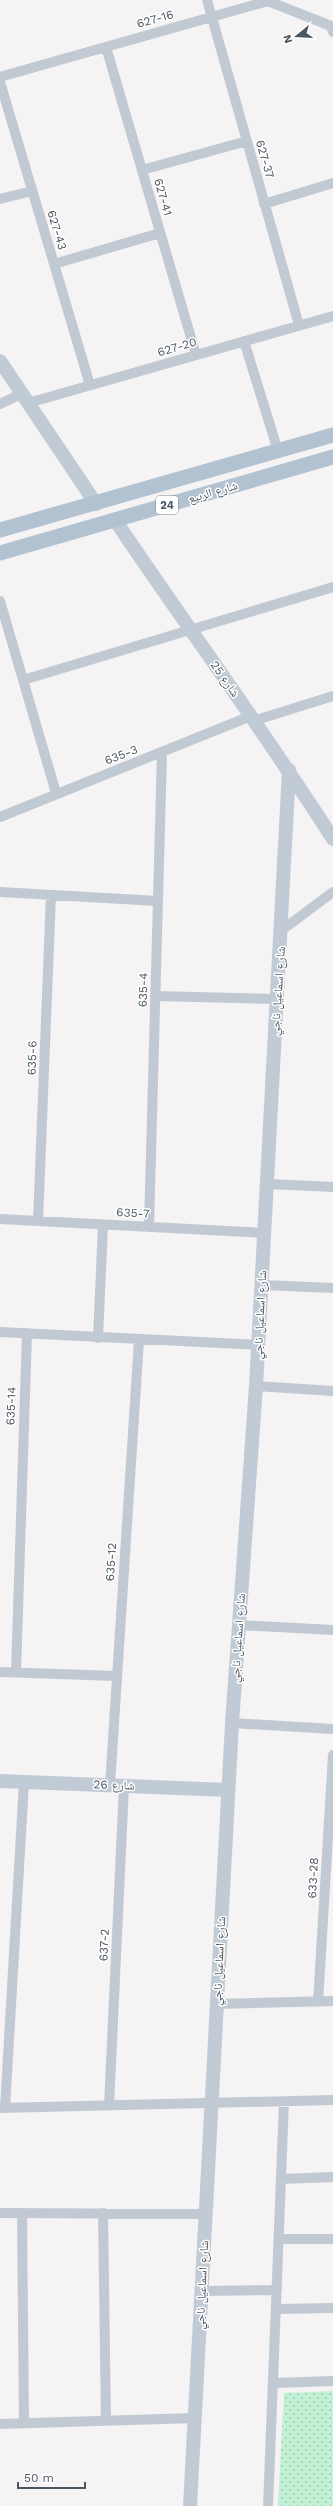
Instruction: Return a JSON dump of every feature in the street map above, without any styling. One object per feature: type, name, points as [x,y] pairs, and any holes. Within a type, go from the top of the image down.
[{"type":"main road","name":"شارع الربيع","points":[[0,530],[205,473],[333,435]]},
{"type":"main road","name":"شارع الربيع","points":[[0,553],[333,457]]},
{"type":"main road","points":[[205,473],[198,480],[199,488],[205,492],[212,492]]},
{"type":"main road","points":[[169,483],[177,485],[181,490],[181,496],[175,502]]},
{"type":"street","name":"627-37","points":[[207,0],[299,325]]},
{"type":"street","name":"627-16","points":[[0,77],[268,1],[332,28]]},
{"type":"street","name":"627-41","points":[[106,47],[196,355]]},
{"type":"street","name":"627-43","points":[[0,82],[90,385]]},
{"type":"street","points":[[142,170],[247,141]]},
{"type":"street","points":[[264,204],[333,183]]},
{"type":"street","points":[[0,199],[32,191]]},
{"type":"street","points":[[54,264],[160,233]]},
{"type":"street","name":"627-20","points":[[0,404],[90,385],[333,316]]},
{"type":"street","points":[[244,341],[278,451]]},
{"type":"street","points":[[0,361],[96,504]]},
{"type":"street","name":"شارع 25","points":[[115,520],[190,630],[289,770],[333,839]]},
{"type":"street","points":[[23,680],[333,587]]},
{"type":"street","points":[[0,601],[56,793]]},
{"type":"street","name":"635-3","points":[[0,817],[56,793],[252,719],[333,696]]},
{"type":"street","name":"635-4","points":[[149,1227],[162,753]]},
{"type":"street","name":"شارع اسماعيل ناجي","points":[[190,2506],[228,1790],[259,1345],[264,1233],[282,930],[289,770]]},
{"type":"street","points":[[0,892],[158,901]]},
{"type":"street","points":[[282,930],[333,892]]},
{"type":"street","name":"635-6","points":[[38,1221],[51,895]]},
{"type":"street","points":[[156,996],[277,999]]},
{"type":"street","points":[[267,1184],[333,1187]]},
{"type":"street","name":"635-7","points":[[0,1219],[264,1233]]},
{"type":"street","points":[[98,1338],[102,1225]]},
{"type":"street","points":[[262,1285],[333,1288]]},
{"type":"street","points":[[0,1332],[259,1345]]},
{"type":"street","name":"635-14","points":[[16,1672],[27,1333]]},
{"type":"street","name":"635-12","points":[[117,1785],[117,1676],[138,1340]]},
{"type":"street","points":[[256,1386],[333,1391]]},
{"type":"street","points":[[239,1625],[333,1630]]},
{"type":"street","points":[[0,1672],[117,1676]]},
{"type":"street","points":[[232,1723],[333,1728]]},
{"type":"street","name":"633-28","points":[[318,2002],[333,1755]]},
{"type":"street","name":"شارع 26","points":[[0,1781],[228,1790]]},
{"type":"street","points":[[24,1782],[3,2108],[333,2100]]},
{"type":"street","name":"637-2","points":[[109,2106],[117,1785]]},
{"type":"street","points":[[217,2004],[333,2001]]},
{"type":"street","points":[[268,2506],[284,2102]]},
{"type":"street","points":[[281,2178],[333,2177]]},
{"type":"street","points":[[0,2213],[206,2214]]},
{"type":"street","points":[[22,2213],[24,2424]]},
{"type":"street","points":[[103,2213],[106,2421]]},
{"type":"street","points":[[279,2239],[333,2239]]},
{"type":"street","points":[[202,2291],[277,2290]]},
{"type":"street","points":[[277,2309],[333,2308]]},
{"type":"street","points":[[274,2383],[333,2381]]},
{"type":"street","points":[[0,2424],[195,2418]]},
{"type":"green space","points":[[333,2391],[333,2506],[278,2506],[284,2393]]}]
